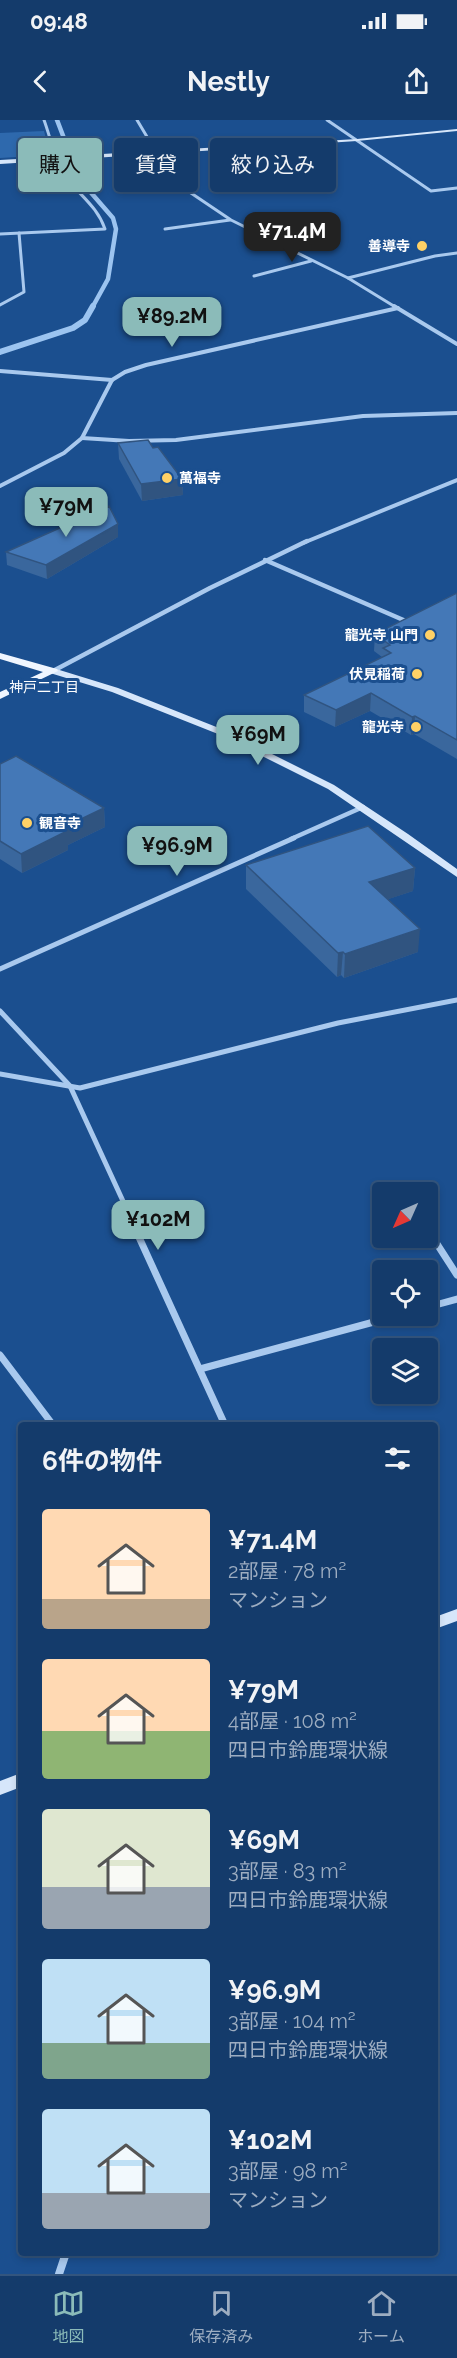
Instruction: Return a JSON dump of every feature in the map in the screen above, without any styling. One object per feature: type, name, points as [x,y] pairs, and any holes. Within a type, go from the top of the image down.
[{"type":"main road","points":[[0,656],[52,671]]},
{"type":"main road","points":[[0,696],[52,671]]},
{"type":"street","points":[[44,120],[52,138]]},
{"type":"street","points":[[137,120],[148,138]]},
{"type":"street","points":[[327,120],[431,191],[457,188]]},
{"type":"street","points":[[198,149],[357,140],[457,130]]},
{"type":"street","points":[[0,162],[18,161]]},
{"type":"street","points":[[0,234],[105,229],[101,217],[81,192]]},
{"type":"street","points":[[189,192],[231,220],[348,279],[457,344]]},
{"type":"street","points":[[165,229],[231,220]]},
{"type":"street","points":[[0,305],[24,292],[19,233]]},
{"type":"street","points":[[348,279],[435,256],[457,253]]},
{"type":"street","points":[[254,276],[312,260]]},
{"type":"street","points":[[0,486],[64,453],[82,438],[112,380],[125,372],[146,365],[398,308]]},
{"type":"street","points":[[0,371],[112,380]]},
{"type":"street","points":[[82,438],[134,441],[172,439],[393,413],[457,413]]},
{"type":"street","points":[[0,479],[9,482]]},
{"type":"street","points":[[52,671],[186,599],[265,560],[366,515],[457,480]]},
{"type":"street","points":[[265,560],[416,626]]},
{"type":"street","points":[[52,671],[125,694],[221,732],[331,787],[457,873]]},
{"type":"street","points":[[0,969],[363,807]]},
{"type":"street","points":[[0,1074],[80,1088],[338,1023],[457,1000]]},
{"type":"street","points":[[0,1011],[70,1086],[224,1422]]},
{"type":"street","points":[[438,1246],[457,1275]]},
{"type":"street","points":[[438,1304],[457,1299]]},
{"type":"street","points":[[200,1370],[372,1323]]},
{"type":"street","points":[[0,1355],[51,1422]]},
{"type":"street","points":[[438,1622],[457,1615]]},
{"type":"street","points":[[0,1788],[18,1781]]},
{"type":"street","points":[[59,2274],[65,2256]]},
{"type":"shaded area","points":[[44,131],[46,138],[18,138],[18,157],[0,158],[0,133]]},
{"type":"building","points":[[148,440],[153,448],[158,447],[182,479],[141,484],[118,443]]},
{"type":"building","points":[[109,506],[118,524],[46,565],[6,552]]},
{"type":"building","points":[[457,593],[457,740],[371,693],[336,710],[304,695],[391,653],[383,648],[390,645],[375,634]]},
{"type":"building","name":"観音寺","points":[[16,756],[104,808],[62,828],[67,831],[21,854],[0,841],[0,764]]},
{"type":"building","points":[[368,826],[415,868],[369,882],[420,929],[345,954],[338,953],[246,865]]},
{"type":"waterway","points":[[57,120],[80,180],[113,218],[116,229],[108,279],[92,308]]},
{"type":"waterway","points":[[0,352],[73,328],[85,320],[93,306]]},
{"type":"place","name":"善導寺","points":[[422,246]]},
{"type":"place","name":"萬福寺","points":[[167,478]]},
{"type":"place","name":"龍光寺 山門","points":[[430,635]]},
{"type":"place","name":"伏見稲荷","points":[[417,674]]},
{"type":"place","name":"龍光寺","points":[[416,727]]},
{"type":"place","name":"観音寺","points":[[27,823]]},
{"type":"district","name":"神戸二丁目","points":[[44,687]]}]
